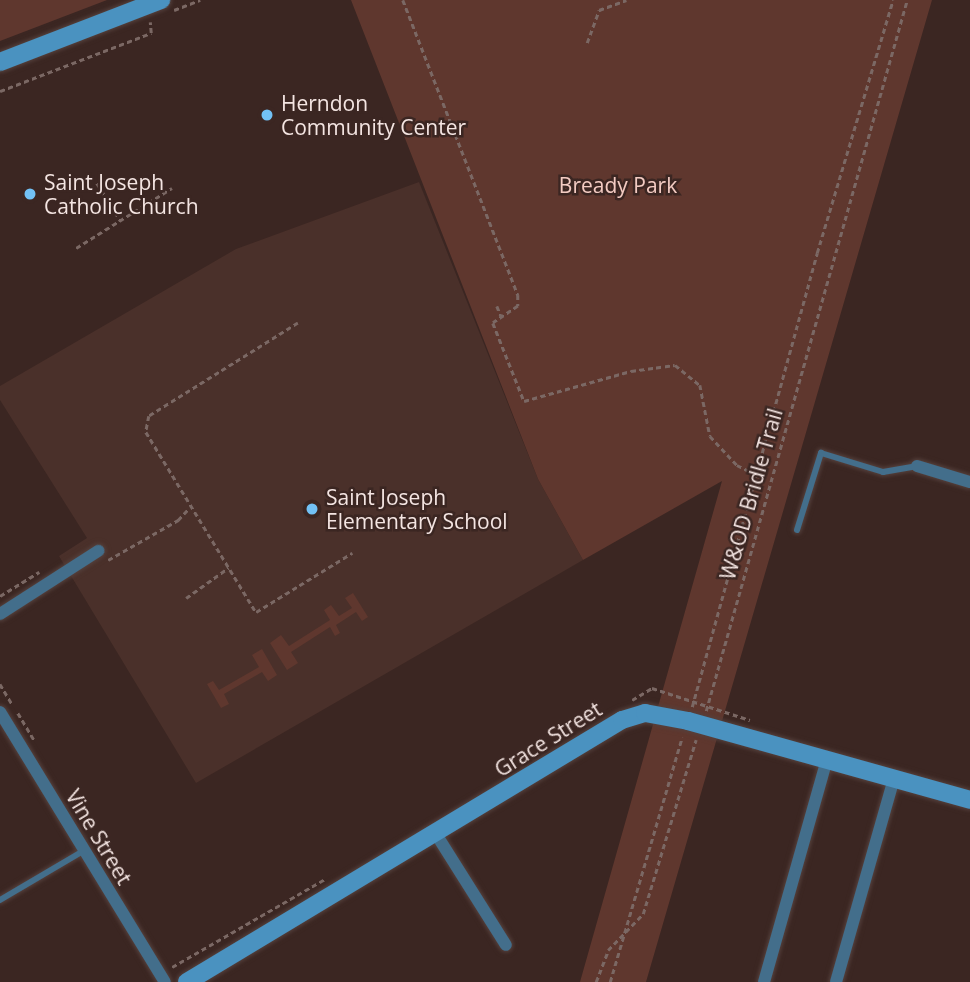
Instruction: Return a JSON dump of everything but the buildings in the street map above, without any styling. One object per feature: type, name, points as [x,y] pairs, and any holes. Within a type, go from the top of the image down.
[{"type":"street","points":[[0,62],[163,7]]},
{"type":"street","points":[[917,466],[970,482]]},
{"type":"street","points":[[0,614],[101,556]]},
{"type":"street","name":"Vine Street","points":[[0,712],[165,982]]},
{"type":"street","name":"Grace Street","points":[[187,982],[630,716],[659,713],[970,800]]},
{"type":"street","points":[[764,982],[827,760]]},
{"type":"street","points":[[836,982],[894,779]]},
{"type":"street","points":[[436,834],[506,945]]},
{"type":"lane","points":[[797,530],[821,453],[883,472],[917,466]]},
{"type":"lane","points":[[0,900],[85,850]]},
{"type":"path","points":[[163,7],[200,0]]},
{"type":"path","points":[[403,0],[518,295],[518,306],[493,323],[524,401],[631,371],[675,365],[700,385],[710,436],[737,465],[757,475]]},
{"type":"path","points":[[607,0],[610,6]]},
{"type":"path","points":[[587,43],[599,10],[626,0]]},
{"type":"path","points":[[610,982],[695,723],[757,475],[893,0]]},
{"type":"path","name":"W&OD Bridle Trail","points":[[596,982],[608,950],[623,936],[648,902],[695,723],[907,0]]},
{"type":"path","points":[[0,91],[151,33],[154,18]]},
{"type":"path","points":[[97,183],[120,220]]},
{"type":"path","points":[[76,248],[172,188]]},
{"type":"path","points":[[498,306],[501,316]]},
{"type":"path","points":[[298,323],[149,416],[146,432],[189,508],[256,612],[352,553]]},
{"type":"path","points":[[101,556],[178,520],[189,508]]},
{"type":"path","points":[[186,598],[228,568]]},
{"type":"shaded area","name":"Saint Joseph Elementary School","points":[[419,182],[538,479],[583,560],[196,783],[59,556],[87,538],[0,400],[0,386],[236,249]]},
{"type":"green space","points":[[0,0],[107,0],[0,41]]},
{"type":"green space","name":"Bready Park","points":[[351,0],[932,0],[646,982],[580,982],[722,481],[583,560],[538,479]]},
{"type":"green space","points":[[353,593],[368,617],[362,621],[356,612],[336,625],[340,633],[335,636],[330,627],[291,652],[298,663],[287,670],[270,643],[281,635],[289,646],[330,620],[324,610],[331,605],[339,616],[352,608],[345,598]]},
{"type":"green space","points":[[262,649],[277,675],[268,681],[262,672],[224,694],[229,704],[221,708],[207,684],[213,681],[219,690],[259,667],[252,655]]},
{"type":"place","name":"Herndon Community Center","points":[[267,115]]},
{"type":"place","name":"Saint Joseph Catholic Church","points":[[30,194]]},
{"type":"place","name":"Saint Joseph Elementary School","points":[[312,509]]}]
